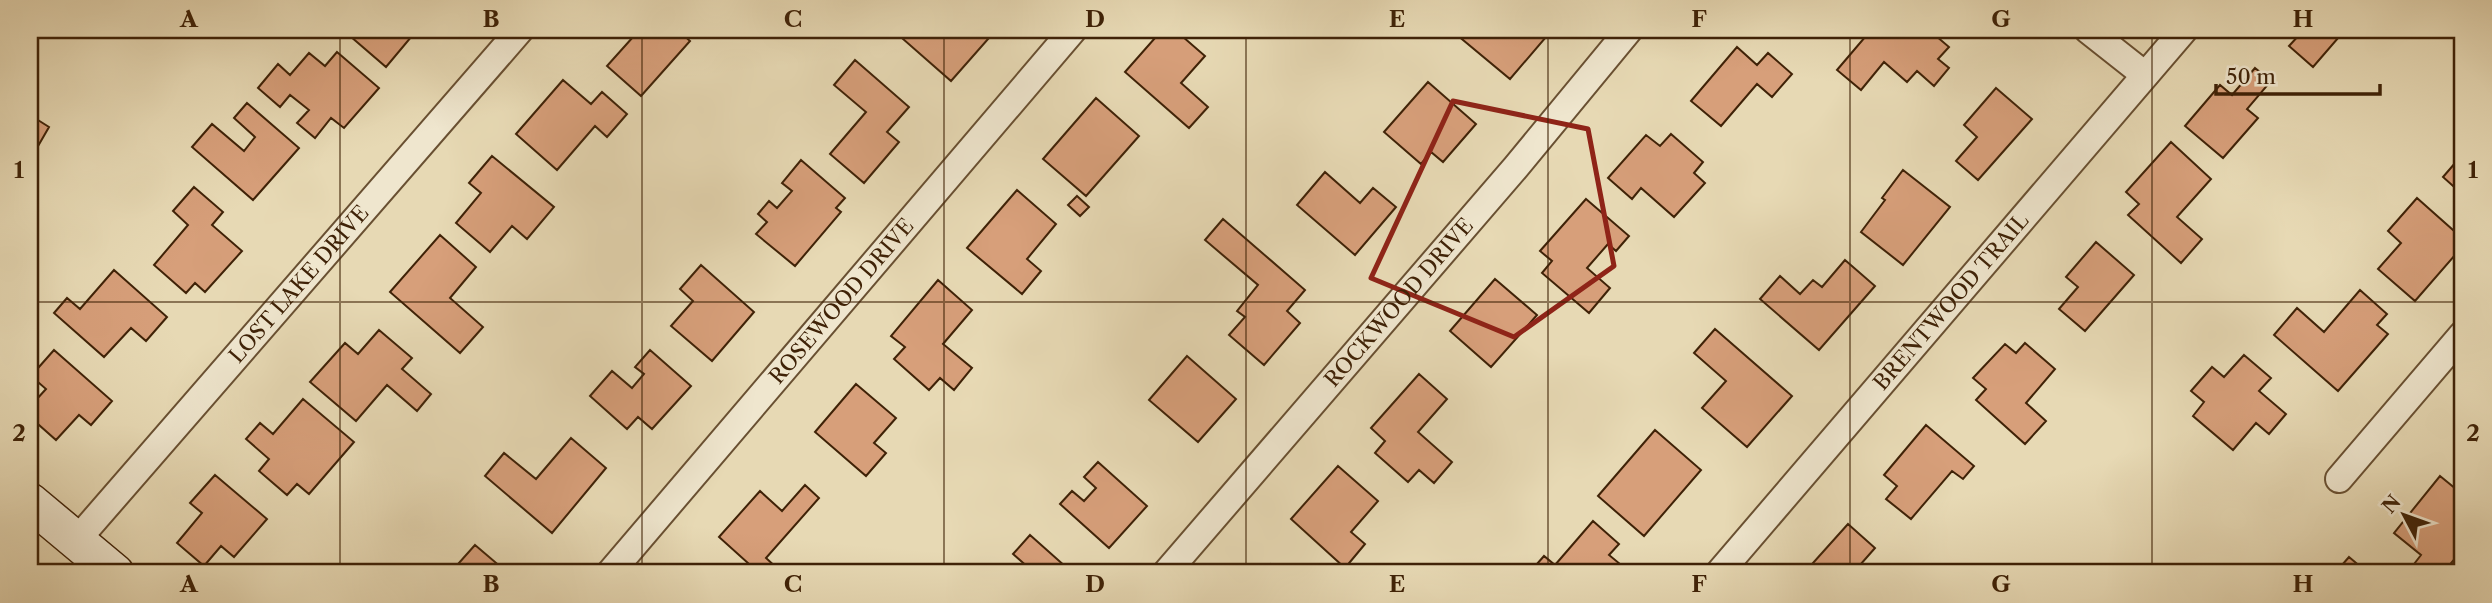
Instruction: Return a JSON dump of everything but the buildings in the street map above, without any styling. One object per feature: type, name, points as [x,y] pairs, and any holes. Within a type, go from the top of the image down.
[{"type":"main road","points":[[30,502],[115,573]]},
{"type":"street","name":"LOST LAKE DRIVE","points":[[76,541],[520,30]]},
{"type":"street","name":"ROSEWOOD DRIVE","points":[[610,573],[1073,30]]},
{"type":"street","name":"ROCKWOOD DRIVE","points":[[1166,573],[1507,177],[1629,30]]},
{"type":"street","points":[[2088,30],[2145,75]]},
{"type":"street","name":"BRENTWOOD TRAIL","points":[[1719,573],[2184,30]]},
{"type":"street","points":[[2339,479],[2462,335]]},
{"type":"highlighted area","points":[[1453,101],[1588,129],[1614,266],[1514,337],[1371,278]]}]
